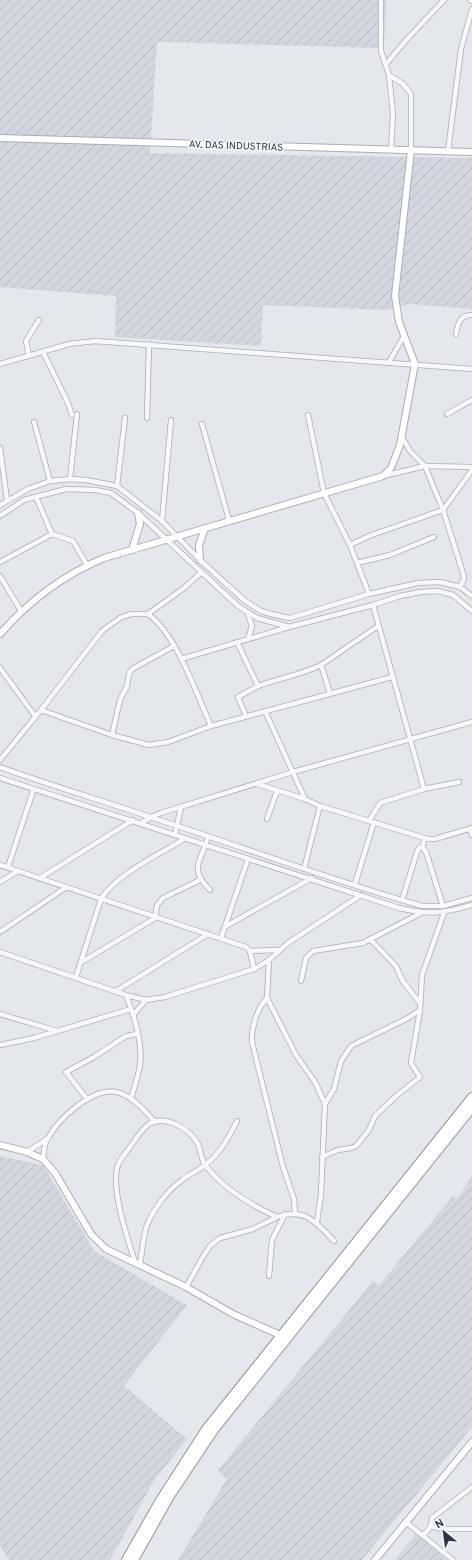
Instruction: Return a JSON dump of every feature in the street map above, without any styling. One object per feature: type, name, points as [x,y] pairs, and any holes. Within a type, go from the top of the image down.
[{"type":"highway","points":[[126,1560],[158,1502],[202,1434],[472,1097]]},
{"type":"highway","points":[[134,1560],[170,1496],[214,1430],[472,1109]]},
{"type":"street","points":[[381,0],[381,48],[389,75],[393,114],[391,150]]},
{"type":"street","points":[[386,64],[444,0]]},
{"type":"street","points":[[448,151],[461,49],[472,9]]},
{"type":"street","points":[[383,476],[391,468],[402,437],[415,364],[399,322],[395,296],[411,150],[411,94],[403,84],[389,75]]},
{"type":"street","name":"AV. DAS INDUSTRIAS","points":[[0,138],[472,152]]},
{"type":"street","points":[[456,334],[458,322],[461,318],[472,315]]},
{"type":"street","points":[[29,356],[26,341],[39,320]]},
{"type":"street","points":[[389,362],[404,336]]},
{"type":"street","points":[[0,364],[82,342],[95,341],[472,369]]},
{"type":"street","points":[[147,418],[149,344]]},
{"type":"street","points":[[43,352],[74,414],[70,479]]},
{"type":"street","points":[[447,414],[472,400]]},
{"type":"street","points":[[308,415],[324,493],[350,545],[369,594]]},
{"type":"street","points":[[117,486],[125,418]]},
{"type":"street","points":[[162,521],[171,420]]},
{"type":"street","points":[[34,422],[50,481]]},
{"type":"street","points":[[202,424],[230,520]]},
{"type":"street","points":[[402,437],[410,451],[425,466],[443,510],[463,573],[464,579],[460,587]]},
{"type":"street","points":[[0,448],[7,500]]},
{"type":"street","points":[[0,634],[21,611],[51,586],[87,564],[230,520],[383,476],[425,466],[472,469]]},
{"type":"street","points":[[350,545],[369,536],[443,510],[472,469]]},
{"type":"street","points":[[0,505],[28,489],[50,481],[70,479],[86,480],[117,486],[162,521],[200,560],[244,600],[261,611],[290,618],[369,594],[418,583],[440,582],[460,587],[472,596]]},
{"type":"street","points":[[0,516],[24,500],[66,489],[103,490],[111,493],[138,513],[248,614],[269,622],[289,627]]},
{"type":"street","points":[[36,497],[52,534]]},
{"type":"street","points":[[132,550],[140,524],[138,513]]},
{"type":"street","points":[[200,560],[199,545],[205,528]]},
{"type":"street","points":[[0,562],[52,534],[73,541],[87,564]]},
{"type":"street","points":[[357,563],[390,555],[434,537]]},
{"type":"street","points":[[0,760],[35,716],[42,710],[102,631],[120,618],[130,614],[148,614],[184,588],[202,572]]},
{"type":"street","points":[[0,576],[21,611]]},
{"type":"street","points":[[181,659],[289,627],[373,605],[400,596],[420,592],[438,592],[453,595],[472,611]]},
{"type":"street","points":[[373,605],[424,789]]},
{"type":"street","points":[[148,614],[164,628],[181,659],[211,726]]},
{"type":"street","points":[[248,614],[252,626],[248,639]]},
{"type":"street","points":[[246,716],[238,697],[258,686],[276,679],[306,672],[320,665],[378,626]]},
{"type":"street","points":[[237,642],[258,686]]},
{"type":"street","points":[[112,736],[120,700],[127,686],[129,674],[132,669],[174,646]]},
{"type":"street","points":[[320,665],[330,693]]},
{"type":"street","points":[[0,668],[35,716]]},
{"type":"street","points":[[42,710],[112,736],[149,745],[168,742],[211,726],[392,677]]},
{"type":"street","points":[[265,711],[305,799]]},
{"type":"street","points":[[141,823],[151,817],[293,772],[472,722]]},
{"type":"street","points":[[0,767],[54,787],[151,817],[304,869],[422,906],[443,906],[472,898]]},
{"type":"street","points":[[0,778],[33,791],[133,820],[184,839],[421,913],[444,913],[472,906]]},
{"type":"street","points":[[355,884],[372,821],[380,803],[424,789],[459,782]]},
{"type":"street","points":[[257,784],[305,799],[320,806],[425,838],[435,839],[471,828],[472,835]]},
{"type":"street","points":[[8,867],[33,791]]},
{"type":"street","points":[[268,819],[277,791]]},
{"type":"street","points":[[304,869],[320,806]]},
{"type":"street","points":[[175,835],[181,807]]},
{"type":"street","points":[[40,878],[133,820]]},
{"type":"street","points":[[208,837],[197,868],[200,880],[210,890]]},
{"type":"street","points":[[402,900],[417,852],[419,848],[422,847],[425,838]]},
{"type":"street","points":[[76,977],[101,899],[111,886],[184,839]]},
{"type":"street","points":[[422,847],[426,852],[443,906]]},
{"type":"street","points":[[221,938],[248,859]]},
{"type":"street","points":[[0,865],[65,888],[221,938],[250,951],[280,950]]},
{"type":"street","points":[[0,882],[18,871]]},
{"type":"street","points":[[226,926],[312,878]]},
{"type":"street","points":[[156,918],[157,905],[163,898],[200,880]]},
{"type":"street","points":[[0,932],[65,888]]},
{"type":"street","points":[[0,952],[126,995],[146,1000],[165,997],[254,969],[269,960],[280,950],[360,895]]},
{"type":"street","points":[[301,981],[306,958],[313,951],[354,946],[421,913]]},
{"type":"street","points":[[322,1157],[338,1150],[356,1146],[369,1130],[375,1116],[395,1097],[420,1077],[412,1063],[420,1010],[419,1002],[422,975],[444,913]]},
{"type":"street","points":[[80,963],[156,918]]},
{"type":"street","points":[[116,991],[208,934]]},
{"type":"street","points":[[370,939],[396,966],[402,980],[419,1002]]},
{"type":"street","points":[[250,951],[254,969]]},
{"type":"street","points":[[269,960],[267,998],[296,1055],[315,1082],[325,1104],[321,1194],[317,1222]]},
{"type":"street","points":[[126,995],[137,1034],[140,1064],[131,1099]]},
{"type":"street","points":[[267,998],[261,1004],[253,1026],[252,1042],[283,1167],[294,1199],[295,1212]]},
{"type":"street","points":[[133,1016],[146,1000]]},
{"type":"street","points":[[0,1045],[34,1038],[131,1009]]},
{"type":"street","points":[[325,1104],[334,1089],[341,1061],[351,1046],[408,1018],[420,1010]]},
{"type":"street","points":[[0,1014],[57,1031]]},
{"type":"street","points":[[87,1099],[66,1072],[94,1057],[126,1036],[137,1034]]},
{"type":"street","points":[[27,1152],[47,1139],[72,1111],[87,1099],[100,1092],[118,1093],[131,1099],[155,1122]]},
{"type":"street","points":[[138,1263],[147,1226],[160,1203],[170,1190],[205,1165],[228,1140],[237,1121]]},
{"type":"street","points":[[138,1263],[126,1235],[117,1192],[118,1165],[142,1131],[150,1124],[155,1122],[173,1122],[184,1129],[198,1144],[205,1165],[248,1202],[277,1217]]},
{"type":"street","points":[[43,1159],[47,1139]]},
{"type":"street","points":[[0,1145],[27,1152],[43,1159],[55,1173],[97,1242],[106,1249],[138,1263],[238,1317],[280,1335]]},
{"type":"street","points":[[186,1288],[204,1254],[210,1246],[220,1238],[253,1229],[285,1214],[295,1212],[317,1222],[334,1241]]},
{"type":"street","points":[[269,1276],[272,1240],[285,1214]]},
{"type":"street","points":[[375,1560],[407,1523],[472,1442]]},
{"type":"street","points":[[423,1536],[431,1526],[432,1518],[472,1487]]},
{"type":"street","points":[[407,1523],[453,1560]]},
{"type":"street","points":[[431,1526],[442,1529],[472,1529]]},
{"type":"shaded area","points":[[0,0],[386,0],[384,48],[157,42],[150,153],[472,158],[472,309],[410,304],[386,310],[263,305],[261,346],[115,337],[116,296],[0,287]]},
{"type":"shaded area","points":[[0,1156],[43,1165],[95,1252],[187,1305],[124,1386],[187,1439],[155,1479],[110,1560],[9,1560],[0,1545]]},
{"type":"shaded area","points":[[472,1176],[472,1427],[362,1560],[178,1560],[227,1479],[218,1470],[373,1281],[379,1285],[453,1196],[457,1199]]},
{"type":"shaded area","points":[[416,1534],[447,1560],[395,1560]]}]
